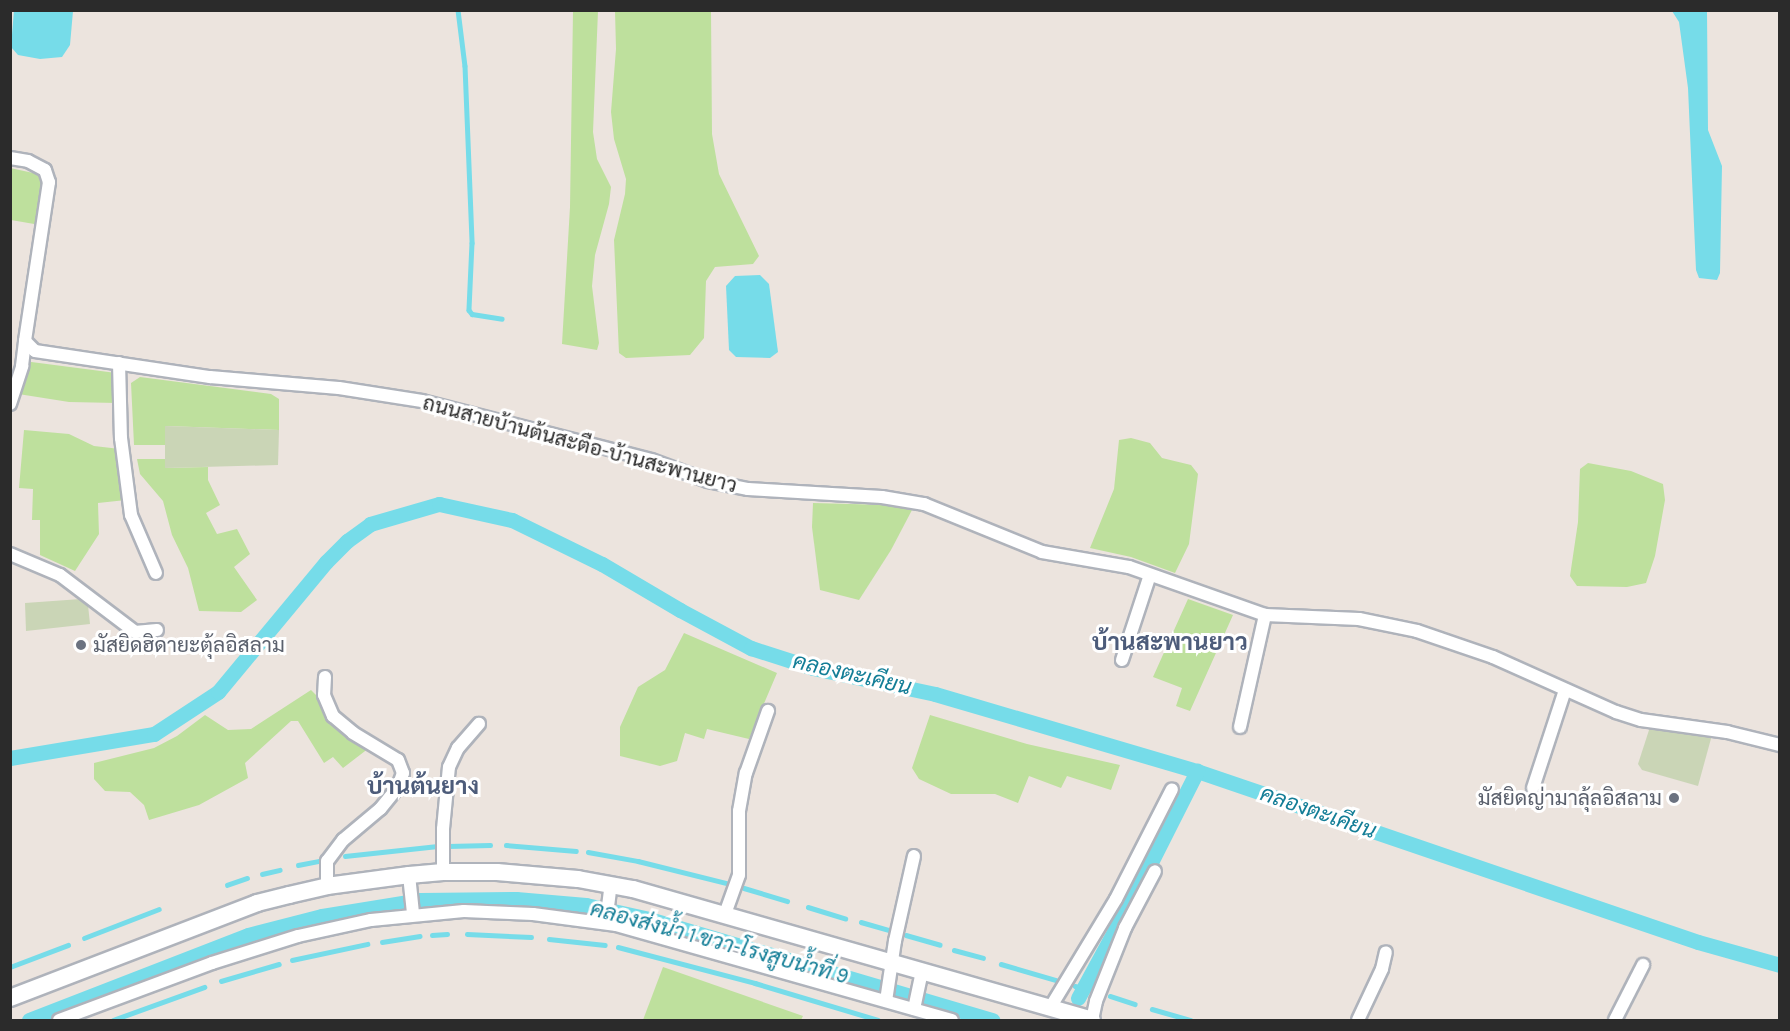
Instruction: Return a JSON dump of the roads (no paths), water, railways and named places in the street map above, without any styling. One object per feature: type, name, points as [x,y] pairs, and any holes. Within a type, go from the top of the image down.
[{"type":"main road","points":[[10,998],[257,903],[327,886],[410,882],[443,872],[525,873],[725,914],[891,970],[1092,1020]]},
{"type":"street","points":[[10,158],[28,162],[45,170],[49,182],[22,366],[11,401]]},
{"type":"street","name":"ถนนสายบ้านต้นสะตือ-บ้านสะพานยาว","points":[[25,342],[35,351],[210,377],[339,388],[422,401],[588,442],[651,460],[708,481],[748,489],[882,497],[924,504],[1042,552],[1103,561],[1265,615],[1359,619],[1395,626],[1493,657],[1565,690],[1641,720],[1727,732],[1779,745]]},
{"type":"street","points":[[119,363],[121,438],[131,515],[156,573]]},
{"type":"street","points":[[10,554],[60,575],[135,632],[157,630]]},
{"type":"street","points":[[1122,660],[1150,575]]},
{"type":"street","points":[[1240,727],[1265,615]]},
{"type":"street","points":[[325,677],[324,695],[333,716],[353,733],[398,760],[403,773],[398,787],[380,809],[343,840],[327,861],[327,886]]},
{"type":"street","points":[[1533,788],[1565,690]]},
{"type":"street","points":[[725,914],[738,875],[738,811],[746,772],[768,711]]},
{"type":"street","points":[[443,872],[444,807],[449,767],[458,748],[479,724]]},
{"type":"street","points":[[1050,1008],[1116,899],[1172,789]]},
{"type":"street","points":[[886,998],[914,856]]},
{"type":"street","points":[[1092,1020],[1096,1001],[1125,928],[1155,871]]},
{"type":"street","points":[[410,882],[413,911]]},
{"type":"street","points":[[606,920],[610,891]]},
{"type":"street","points":[[59,1020],[212,963],[280,941],[413,911],[533,914],[606,920],[915,1006],[952,1020]]},
{"type":"street","points":[[1359,1020],[1382,969],[1386,952]]},
{"type":"street","points":[[1615,1020],[1643,965]]},
{"type":"street","points":[[915,1006],[920,978]]},
{"type":"water","points":[[14,10],[73,11],[70,45],[62,57],[40,59],[18,55],[11,47]]},
{"type":"water","points":[[1672,11],[1707,11],[1708,130],[1722,166],[1720,273],[1717,280],[1699,278],[1696,270],[1688,88],[1679,22]]},
{"type":"water","points":[[760,275],[769,284],[778,352],[770,358],[736,357],[729,350],[726,286],[735,276]]},
{"type":"waterway","points":[[458,10],[465,66],[472,243],[469,310],[472,314],[502,319]]},
{"type":"waterway","name":"คลองตะเคียน","points":[[10,758],[154,734],[218,692],[326,562],[347,541],[370,524],[439,504],[512,520],[602,564],[751,648],[813,668],[935,694],[1197,771],[1698,942],[1780,965]]},
{"type":"waterway","points":[[1078,998],[1140,884],[1197,771]]},
{"type":"waterway","points":[[448,846],[490,845]]},
{"type":"waterway","points":[[506,845],[576,851]]},
{"type":"waterway","points":[[345,856],[437,846]]},
{"type":"waterway","points":[[588,852],[638,861],[726,883]]},
{"type":"waterway","points":[[298,865],[318,861]]},
{"type":"waterway","points":[[262,874],[280,870]]},
{"type":"waterway","points":[[227,885],[247,878]]},
{"type":"waterway","points":[[744,888],[787,901]]},
{"type":"waterway","name":"คลองส่งน้ำ 1 ขวา-โรงสูบน้ำที่ 9","points":[[29,1020],[248,935],[322,916],[421,900],[516,899],[586,905],[649,919],[992,1020]]},
{"type":"waterway","points":[[808,907],[845,918]]},
{"type":"waterway","points":[[84,938],[159,909]]},
{"type":"waterway","points":[[861,922],[889,930]]},
{"type":"waterway","points":[[432,935],[447,934]]},
{"type":"waterway","points":[[467,934],[531,937]]},
{"type":"waterway","points":[[906,935],[940,945]]},
{"type":"waterway","points":[[382,942],[420,936]]},
{"type":"waterway","points":[[549,939],[605,945]]},
{"type":"waterway","points":[[292,960],[367,944]]},
{"type":"waterway","points":[[10,967],[68,945]]},
{"type":"waterway","points":[[618,947],[755,983],[878,1020]]},
{"type":"waterway","points":[[954,950],[983,958]]},
{"type":"waterway","points":[[221,981],[279,964]]},
{"type":"waterway","points":[[1001,964],[1056,980]]},
{"type":"waterway","points":[[1075,986],[1093,991]]},
{"type":"waterway","points":[[113,1020],[204,987]]},
{"type":"waterway","points":[[1110,996],[1135,1004]]},
{"type":"waterway","points":[[1152,1009],[1190,1020]]},
{"type":"place","name":"มัสยิดฮิดายะตุ้ลอิสลาม","points":[[81,645]]},
{"type":"place","name":"มัสยิดญ่ามาลุ้ลอิสลาม","points":[[1674,798]]},
{"type":"district","name":"บ้านสะพานยาว","points":[[1170,643]]},
{"type":"district","name":"บ้านต้นยาง","points":[[423,787]]}]
